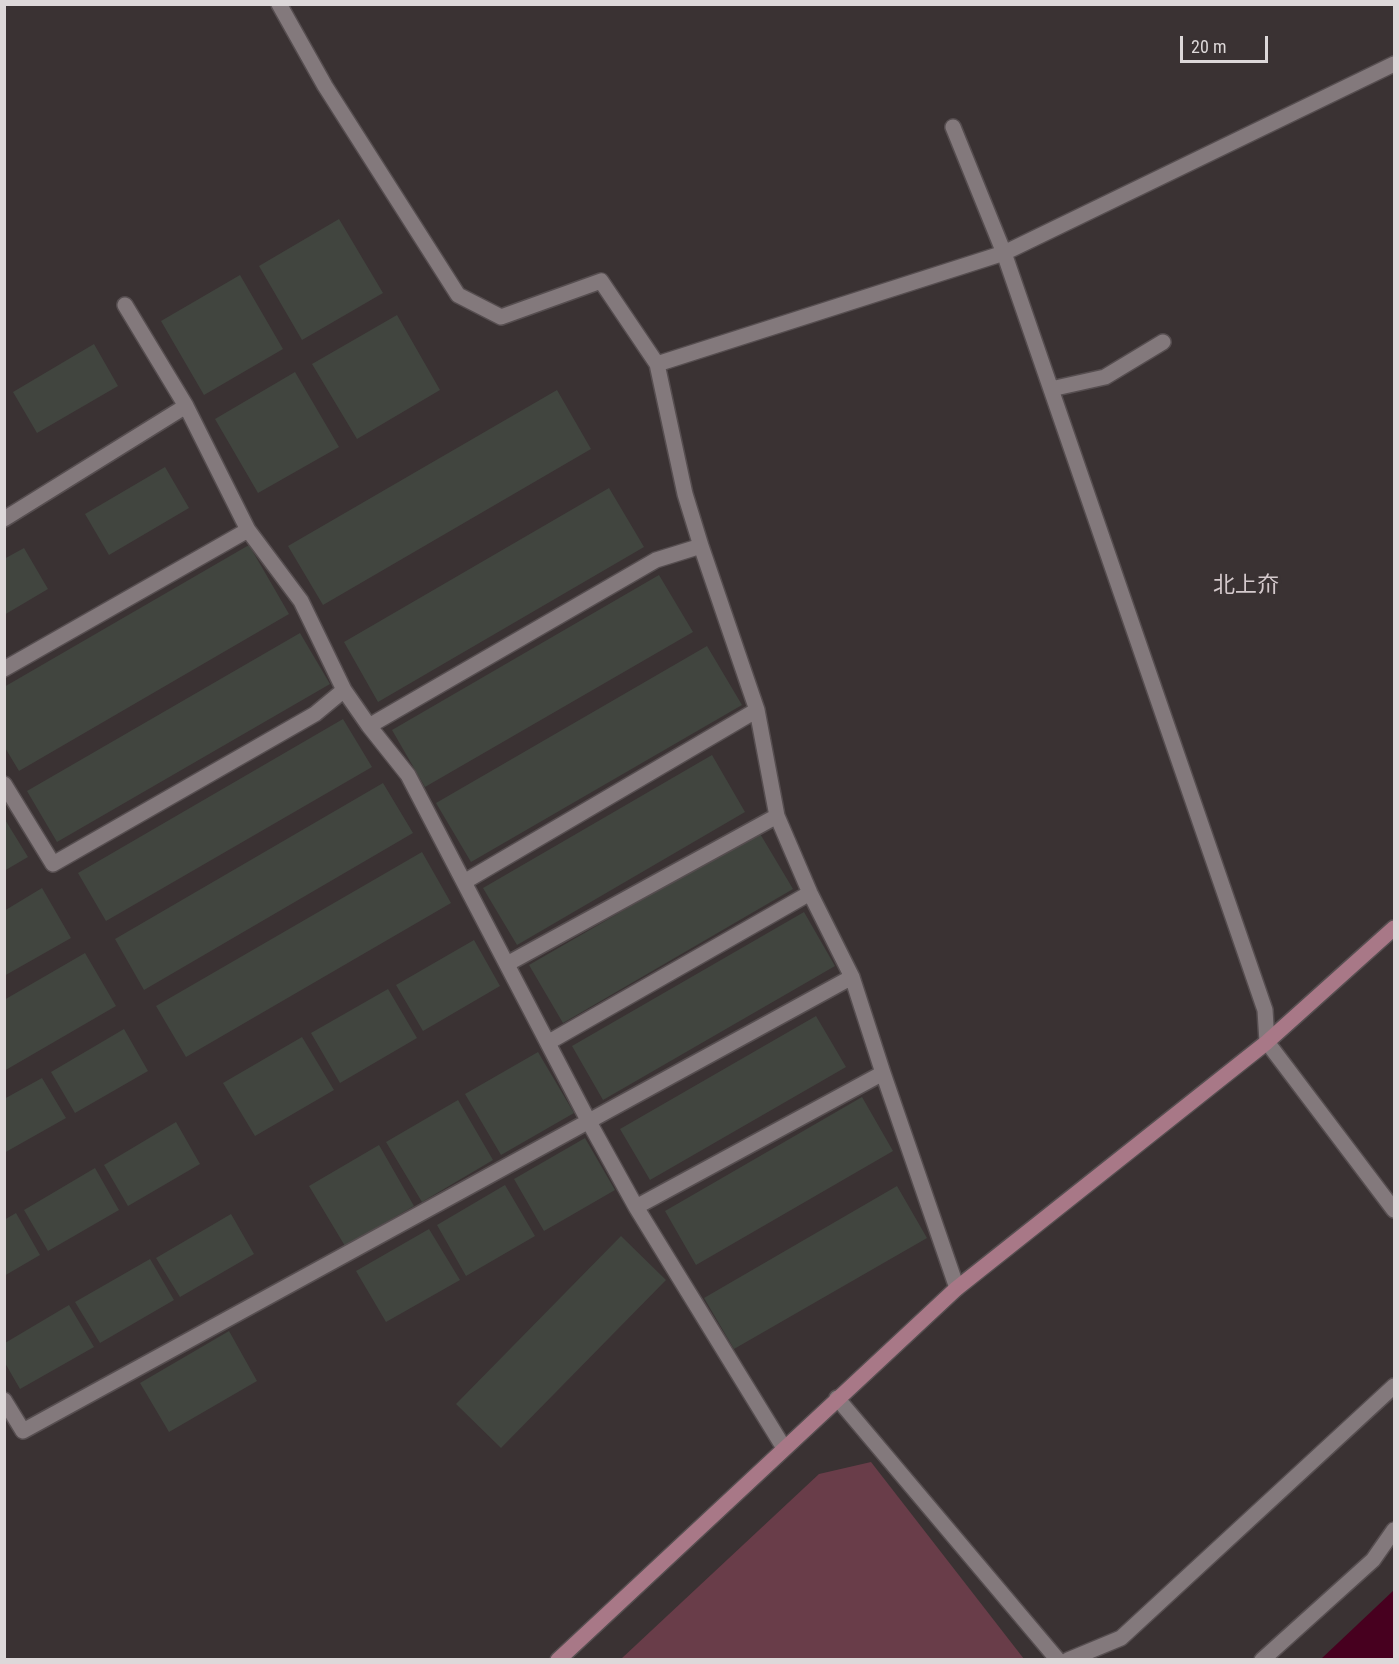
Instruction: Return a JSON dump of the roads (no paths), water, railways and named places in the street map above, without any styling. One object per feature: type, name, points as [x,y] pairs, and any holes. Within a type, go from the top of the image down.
[{"type":"street","points":[[279,4],[325,86],[458,296],[501,317],[602,281],[657,364],[685,494],[757,710],[777,816],[810,893],[852,977],[957,1288]]},
{"type":"street","points":[[657,364],[1004,253],[1395,64]]},
{"type":"street","points":[[954,126],[1004,253],[1265,1010],[1267,1042],[1395,1210]]},
{"type":"street","points":[[125,304],[186,406],[248,530],[301,602],[344,690],[408,775],[589,1122],[636,1207],[784,1448]]},
{"type":"street","points":[[1051,389],[1105,377],[1163,342]]},
{"type":"street","points":[[4,519],[186,406]]},
{"type":"street","points":[[4,669],[248,530]]},
{"type":"street","points":[[369,726],[656,561],[701,546]]},
{"type":"street","points":[[4,784],[53,864],[315,714],[344,690]]},
{"type":"street","points":[[464,882],[757,710]]},
{"type":"street","points":[[507,964],[777,816]]},
{"type":"street","points":[[549,1042],[810,893]]},
{"type":"street","points":[[558,1659],[957,1288],[1267,1042],[1395,928]]},
{"type":"street","points":[[4,1400],[23,1431],[852,977]]},
{"type":"street","points":[[636,1207],[883,1073]]},
{"type":"street","points":[[1068,1659],[1121,1638],[1395,1386]]},
{"type":"street","points":[[837,1398],[1058,1659]]},
{"type":"street","points":[[1262,1659],[1373,1560],[1395,1530]]},
{"type":"district","name":"北上夼","points":[[1246,586]]}]
